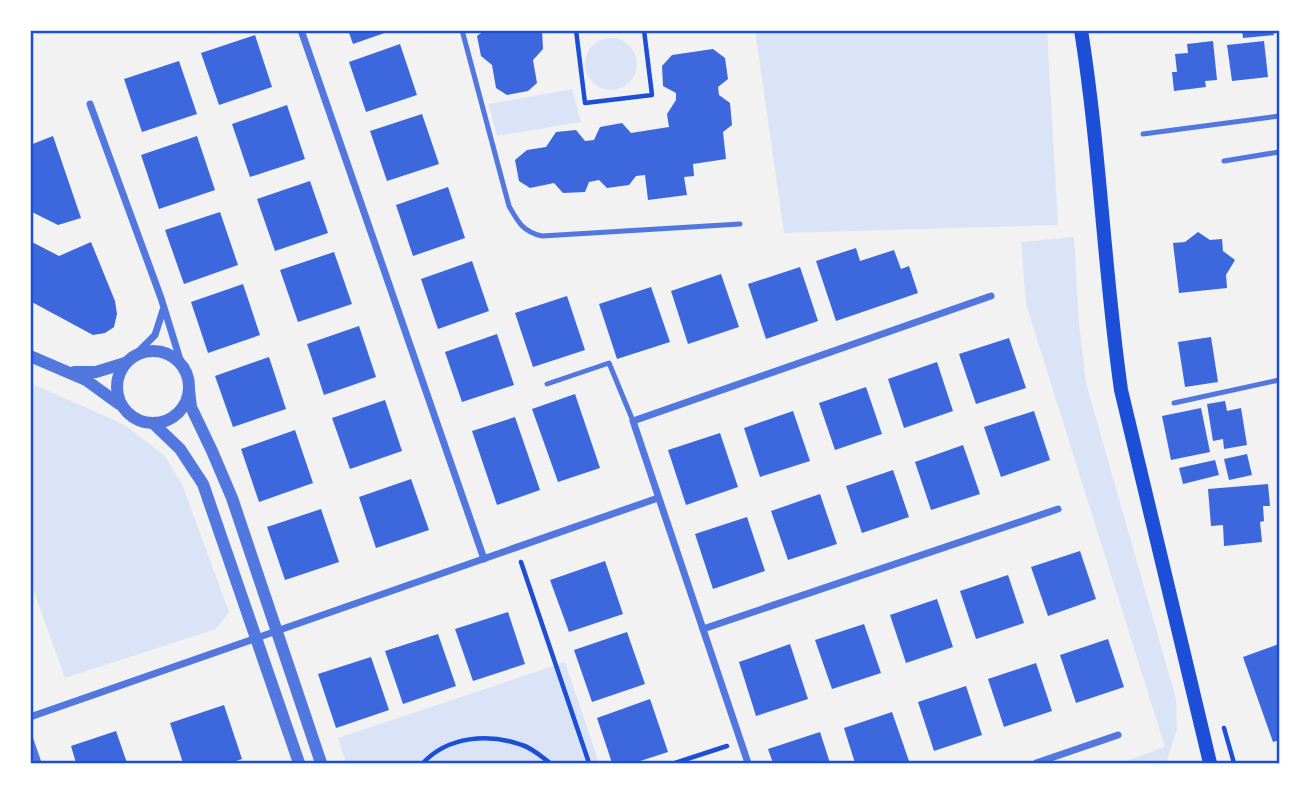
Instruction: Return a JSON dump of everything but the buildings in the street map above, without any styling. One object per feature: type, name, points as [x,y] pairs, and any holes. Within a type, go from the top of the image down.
[{"type":"main road","points":[[1081,30],[1091,93],[1121,390],[1210,763]]},
{"type":"street","points":[[301,30],[484,559]]},
{"type":"street","points":[[90,104],[188,377],[191,407],[232,498],[321,763]]},
{"type":"street","points":[[748,763],[633,421],[991,296]]},
{"type":"street","points":[[122,407],[116,386],[119,374],[155,335],[163,309]]},
{"type":"street","points":[[59,368],[76,372],[96,372],[150,351],[173,357],[182,366]]},
{"type":"street","points":[[30,356],[86,380],[142,422],[154,424],[167,421],[177,414],[186,402],[189,390]]},
{"type":"street","points":[[154,424],[180,449],[204,484],[299,763]]},
{"type":"street","points":[[30,718],[659,498]]},
{"type":"street","points":[[703,629],[1058,509]]},
{"type":"street","points":[[1036,763],[1118,735]]},
{"type":"street","points":[[30,741],[38,763]]},
{"type":"lane","points":[[462,30],[509,206],[518,222],[529,233],[542,236],[740,224]]},
{"type":"lane","points":[[1143,134],[1279,116]]},
{"type":"lane","points":[[1224,161],[1279,152]]},
{"type":"lane","points":[[547,384],[609,363],[633,421]]},
{"type":"lane","points":[[1174,403],[1279,380]]},
{"type":"path","points":[[576,30],[585,103],[652,95],[644,30]]},
{"type":"path","points":[[516,547],[587,762]]},
{"type":"path","points":[[1223,724],[1234,763]]},
{"type":"path","points":[[423,763],[452,744],[483,737],[524,745],[550,763]]},
{"type":"path","points":[[675,763],[741,741]]},
{"type":"shaded area","points":[[755,30],[1047,30],[1058,225],[784,233]]},
{"type":"shaded area","points":[[611,38],[630,45],[637,64],[630,83],[611,90],[592,83],[585,64],[592,45]]},
{"type":"shaded area","points":[[572,89],[581,122],[497,136],[488,104]]},
{"type":"shaded area","points":[[1074,237],[1086,383],[1176,699],[1177,730],[1166,763],[1120,763],[1165,747],[1026,304],[1021,242]]},
{"type":"shaded area","points":[[30,383],[123,424],[164,455],[182,484],[229,612],[216,629],[65,678],[30,581]]},
{"type":"shaded area","points":[[565,662],[599,763],[346,763],[338,738]]}]
